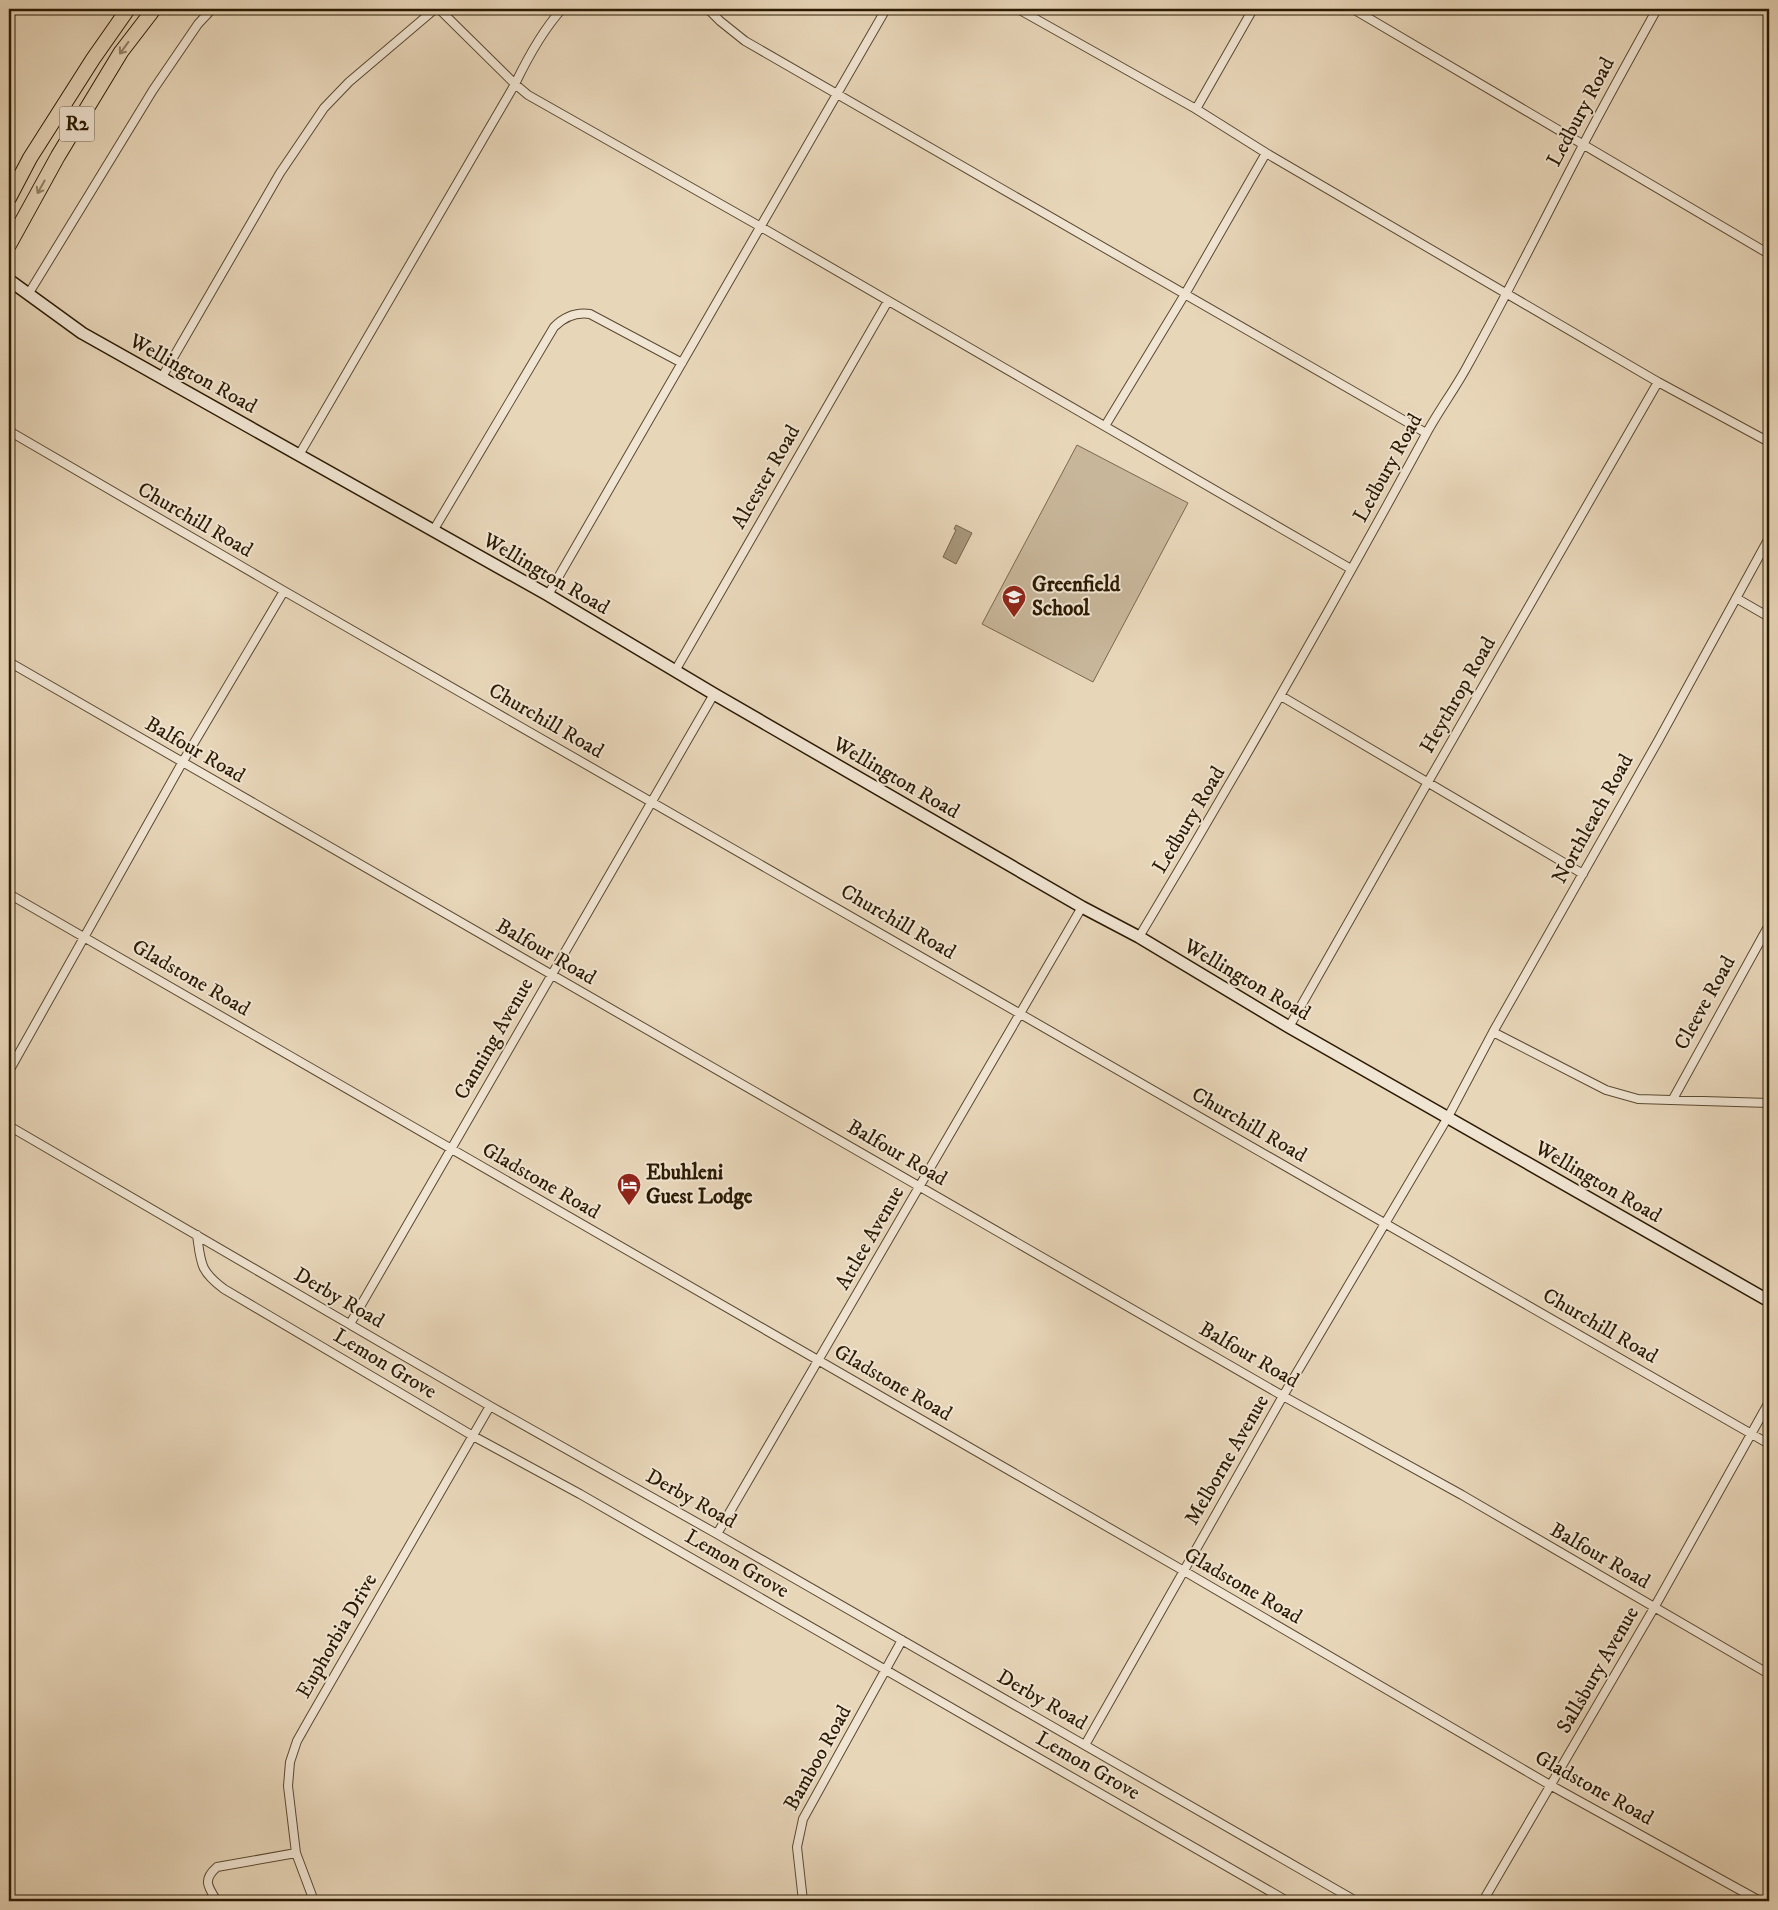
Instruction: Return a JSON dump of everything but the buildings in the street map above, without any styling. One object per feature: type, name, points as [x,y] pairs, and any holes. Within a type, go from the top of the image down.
[{"type":"highway","name":"R2","points":[[9,198],[30,158],[93,59],[128,9]]},
{"type":"highway","name":"R2","points":[[9,245],[58,156],[121,52],[154,9]]},
{"type":"highway","points":[[9,183],[30,158]]},
{"type":"main road","name":"Wellington Road","points":[[9,280],[82,333],[548,595],[714,694],[1082,907],[1139,937],[1289,1027],[1769,1301]]},
{"type":"street","points":[[29,294],[153,90],[198,24],[212,9]]},
{"type":"street","points":[[162,377],[275,181],[324,108],[349,82],[435,9]]},
{"type":"street","points":[[439,9],[528,95],[888,300],[1351,569]]},
{"type":"street","points":[[298,455],[515,84],[534,46],[549,23],[562,9]]},
{"type":"street","points":[[708,9],[720,22],[745,41],[1426,433]]},
{"type":"street","points":[[548,595],[886,9]]},
{"type":"street","points":[[1018,9],[1196,109],[1266,153],[1658,382],[1769,442]]},
{"type":"street","points":[[1196,109],[1253,9]]},
{"type":"street","points":[[1353,9],[1769,254]]},
{"type":"street","name":"Ledbury Road","points":[[1139,937],[1281,696],[1388,506],[1426,433],[1468,366],[1657,9]]},
{"type":"street","points":[[1105,426],[1185,294],[1266,153]]},
{"type":"street","name":"Alcester Road","points":[[675,671],[888,300]]},
{"type":"street","points":[[433,531],[554,327],[560,321],[576,314],[590,314],[682,363]]},
{"type":"street","name":"Heythrop Road","points":[[1289,1027],[1658,382]]},
{"type":"street","name":"Churchill Road","points":[[9,431],[284,592],[652,801],[1769,1444]]},
{"type":"street","name":"Northleach Road","points":[[1448,1117],[1493,1032],[1583,874],[1769,538]]},
{"type":"street","points":[[9,1071],[182,763],[284,592]]},
{"type":"street","points":[[1736,598],[1769,617]]},
{"type":"street","name":"Balfour Road","points":[[9,662],[1283,1396],[1462,1495],[1769,1674]]},
{"type":"street","name":"Canning Avenue","points":[[350,1324],[714,694]]},
{"type":"street","points":[[1281,696],[1583,874]]},
{"type":"street","name":"Gladstone Road","points":[[9,894],[1184,1571],[1550,1785],[1760,1901]]},
{"type":"street","name":"Attlee Avenue","points":[[717,1534],[921,1187],[969,1100],[1082,907]]},
{"type":"street","name":"Cleeve Road","points":[[1672,1099],[1769,925]]},
{"type":"street","points":[[1493,1032],[1606,1090],[1638,1099],[1769,1103]]},
{"type":"street","name":"Melborne Avenue","points":[[1085,1744],[1283,1396],[1448,1117]]},
{"type":"street","name":"Derby Road","points":[[9,1126],[490,1406],[1085,1744],[1356,1901]]},
{"type":"street","name":"Lemon Grove","points":[[196,1235],[204,1271],[224,1289],[472,1436],[580,1494],[1287,1901]]},
{"type":"street","name":"Sallsbury Avenue","points":[[1483,1901],[1654,1608],[1769,1402]]},
{"type":"street","name":"Euphorbia Drive","points":[[314,1901],[296,1853],[288,1786],[290,1762],[297,1741],[490,1406]]},
{"type":"street","name":"Bamboo Road","points":[[803,1901],[797,1847],[803,1819],[902,1640]]},
{"type":"street","points":[[217,1901],[208,1888],[207,1882],[211,1872],[217,1867],[296,1853]]},
{"type":"shaded area","points":[[1077,445],[1188,503],[1093,682],[982,624]]},
{"type":"shaded area","points":[[956,525],[972,533],[956,564],[943,557],[956,530],[954,529]]},
{"type":"place","name":"Greenfield School","points":[[1014,618]]},
{"type":"place","name":"Ebuhleni Guest Lodge","points":[[629,1206]]}]
